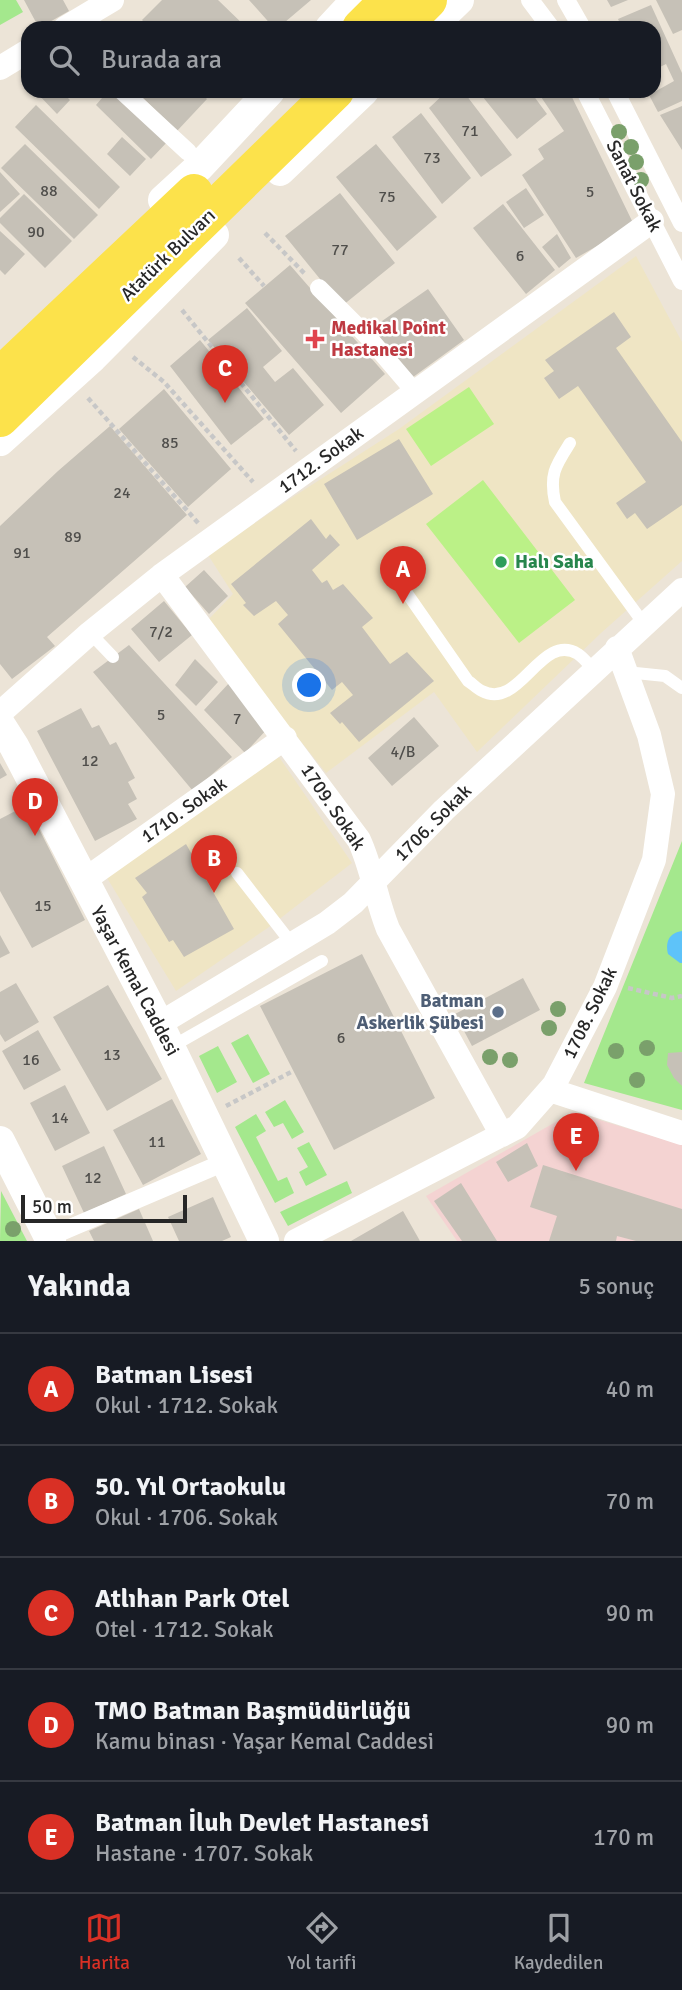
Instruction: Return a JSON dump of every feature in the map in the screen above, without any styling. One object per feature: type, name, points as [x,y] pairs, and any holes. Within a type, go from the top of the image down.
[{"type":"main road","points":[[368,21],[389,0]]},
{"type":"main road","points":[[407,21],[428,0]]},
{"type":"main road","name":"Atatürk Bulvarı","points":[[1,361],[210,178],[291,98]]},
{"type":"main road","name":"Atatürk Bulvarı","points":[[0,418],[328,98]]},
{"type":"street","points":[[336,21],[356,0]]},
{"type":"street","points":[[437,21],[459,0]]},
{"type":"street","points":[[530,0],[546,21]]},
{"type":"street","points":[[566,0],[578,21]]},
{"type":"street","points":[[77,21],[97,9]]},
{"type":"street","points":[[0,68],[21,55]]},
{"type":"street","points":[[130,98],[188,152]]},
{"type":"street","points":[[1,361],[12,343],[199,167],[263,98]]},
{"type":"street","points":[[0,441],[93,357],[241,208],[357,98]]},
{"type":"street","name":"Sanat Sokak","points":[[589,98],[682,281]]},
{"type":"street","points":[[619,98],[682,223]]},
{"type":"street","name":"1712. Sokak","points":[[0,713],[90,633],[162,575],[652,221]]},
{"type":"street","points":[[319,288],[368,337],[415,392]]},
{"type":"street","name":"1709. Sokak","points":[[162,575],[359,840],[368,860],[388,929],[502,1135]]},
{"type":"street","name":"1706. Sokak","points":[[165,1036],[292,944],[327,923],[373,883],[444,810],[682,590]]},
{"type":"street","name":"1708. Sokak","points":[[296,1241],[517,1127],[550,1090],[608,979],[654,860],[663,794],[649,735],[617,648]]},
{"type":"street","name":"Yaşar Kemal Caddesi","points":[[0,724],[165,1036],[264,1241]]},
{"type":"street","name":"1710. Sokak","points":[[83,881],[285,738]]},
{"type":"street","points":[[550,1090],[682,1133]]},
{"type":"street","points":[[0,1141],[50,1239],[225,1161]]},
{"type":"lane","points":[[570,443],[556,465],[551,482],[555,502],[644,624]]},
{"type":"lane","points":[[388,566],[468,681],[484,693],[500,694],[516,686],[546,656],[566,649],[578,654],[594,670]]},
{"type":"lane","points":[[90,633],[113,657]]},
{"type":"lane","points":[[626,671],[665,676],[682,688]]},
{"type":"lane","points":[[237,873],[292,944]]},
{"type":"lane","points":[[165,1036],[322,961]]},
{"type":"path","points":[[265,233],[290,259]]},
{"type":"path","points":[[239,258],[264,286]]},
{"type":"path","points":[[182,310],[311,468]]},
{"type":"path","points":[[133,357],[164,382],[268,499]]},
{"type":"path","points":[[88,398],[212,539]]},
{"type":"path","points":[[608,979],[635,991],[672,998],[682,996]]},
{"type":"path","points":[[204,1118],[293,1071]]},
{"type":"shaded area","points":[[636,256],[682,342],[682,561],[601,633],[477,752],[434,692],[326,773],[206,622],[233,594],[208,555],[399,429]]},
{"type":"shaded area","points":[[279,757],[352,863],[269,927],[176,991],[104,873]]},
{"type":"shaded area","points":[[573,1112],[682,1145],[682,1241],[457,1241],[426,1196]]},
{"type":"green space","points":[[0,0],[16,0],[23,12],[0,25]]},
{"type":"green space","points":[[469,387],[494,424],[431,466],[406,429]]},
{"type":"green space","name":"Halı Saha","points":[[483,480],[575,600],[519,643],[426,524]]},
{"type":"green space","points":[[682,841],[682,1110],[584,1083]]},
{"type":"green space","points":[[248,1034],[270,1074],[253,1083],[231,1043]]},
{"type":"green space","points":[[218,1046],[237,1082],[217,1093],[199,1056]]},
{"type":"green space","points":[[285,1100],[304,1132],[292,1139],[283,1123],[274,1127],[265,1112]]},
{"type":"green space","points":[[256,1114],[266,1131],[256,1137],[278,1181],[287,1177],[294,1193],[275,1203],[235,1127]]},
{"type":"green space","points":[[309,1142],[327,1175],[306,1186],[299,1172],[308,1167],[297,1148]]},
{"type":"green space","points":[[347,1181],[352,1193],[288,1226],[280,1212]]},
{"type":"green space","points":[[1,1191],[27,1241],[0,1241]]},
{"type":"water","points":[[682,931],[680,963],[668,954],[667,946],[671,936]]},
{"type":"building","points":[[24,0],[63,0],[69,11],[51,21],[35,21]]},
{"type":"building","points":[[162,0],[218,0],[240,21],[143,21]]},
{"type":"building","points":[[249,0],[311,0],[286,21],[268,21]]},
{"type":"building","points":[[607,0],[628,0],[611,7]]},
{"type":"building","points":[[656,0],[682,0],[682,30],[673,34]]},
{"type":"building","points":[[651,5],[658,21],[619,21],[618,19]]},
{"type":"building","points":[[661,27],[682,73],[682,101],[658,112],[651,98],[661,98],[661,88],[674,81],[666,64],[661,66]]},
{"type":"building","points":[[42,98],[70,100],[57,114]]},
{"type":"building","points":[[102,98],[126,98],[170,139],[151,159],[96,105]]},
{"type":"building","points":[[143,98],[206,98],[177,131]]},
{"type":"building","points":[[440,98],[468,98],[512,155],[481,177],[429,108]]},
{"type":"building","points":[[484,98],[535,98],[547,114],[517,139]]},
{"type":"building","points":[[542,98],[572,98],[634,225],[576,258],[522,175],[544,159],[538,149],[564,131]]},
{"type":"building","points":[[36,105],[120,187],[99,209],[15,127]]},
{"type":"building","points":[[682,106],[682,150],[660,115]]},
{"type":"building","points":[[421,113],[471,178],[442,204],[392,137]]},
{"type":"building","points":[[122,137],[146,159],[130,176],[107,154]]},
{"type":"building","points":[[25,144],[98,215],[74,239],[1,168]]},
{"type":"building","points":[[376,144],[437,217],[397,251],[336,177]]},
{"type":"building","points":[[0,172],[20,194],[0,212]]},
{"type":"building","points":[[526,188],[544,215],[524,228],[506,202]]},
{"type":"building","points":[[340,193],[395,263],[342,306],[285,236]]},
{"type":"building","points":[[24,194],[72,241],[45,268],[0,223],[0,218]]},
{"type":"building","points":[[503,204],[555,270],[526,294],[473,228]]},
{"type":"building","points":[[0,231],[25,254],[5,275],[0,270]]},
{"type":"building","points":[[557,234],[571,258],[559,268],[542,247]]},
{"type":"building","name":"Medikal Point Hastanesi","points":[[290,265],[385,374],[341,413],[245,303]]},
{"type":"building","points":[[428,289],[464,340],[409,380],[372,328]]},
{"type":"building","points":[[247,308],[282,351],[263,367],[275,382],[293,368],[324,405],[289,435],[208,340]]},
{"type":"building","points":[[614,312],[631,337],[616,348],[682,442],[682,505],[647,529],[635,513],[627,519],[616,503],[646,482],[578,386],[559,399],[544,378],[554,371],[545,360]]},
{"type":"building","points":[[200,340],[264,419],[231,445],[170,366]]},
{"type":"building","points":[[164,389],[231,469],[188,507],[119,429]]},
{"type":"building","points":[[110,426],[187,515],[47,637],[55,646],[12,679],[0,664],[0,526]]},
{"type":"building","points":[[399,439],[433,494],[357,540],[324,484]]},
{"type":"building","points":[[311,519],[326,539],[330,534],[340,545],[312,570],[322,583],[327,580],[333,590],[343,584],[373,618],[362,627],[390,664],[407,652],[434,681],[359,742],[342,722],[340,724],[330,713],[353,695],[342,682],[332,690],[278,624],[288,615],[276,601],[254,616],[243,605],[246,603],[231,584]]},
{"type":"building","points":[[204,570],[228,596],[209,614],[185,587]]},
{"type":"building","points":[[164,601],[192,635],[159,662],[131,629]]},
{"type":"building","points":[[129,645],[232,757],[193,791],[93,672]]},
{"type":"building","points":[[195,659],[218,682],[196,706],[175,685]]},
{"type":"building","points":[[230,682],[268,728],[245,753],[204,710]]},
{"type":"building","points":[[81,708],[92,728],[99,725],[110,745],[116,742],[135,778],[128,782],[137,799],[128,804],[137,819],[95,841],[37,731]]},
{"type":"building","points":[[414,717],[439,746],[392,786],[368,758]]},
{"type":"building","points":[[0,763],[7,775],[0,779]]},
{"type":"building","points":[[27,805],[85,920],[32,948],[0,891],[0,819]]},
{"type":"building","points":[[186,844],[234,929],[184,957],[173,940],[169,942],[142,897],[147,893],[135,878]]},
{"type":"building","points":[[0,935],[10,953],[0,958]]},
{"type":"building","points":[[362,954],[435,1098],[334,1150],[260,1006]]},
{"type":"building","name":"Batman Askerlik Şübesi","points":[[523,978],[540,1010],[472,1046],[455,1014]]},
{"type":"building","points":[[16,983],[39,1022],[5,1042],[0,1034],[0,992]]},
{"type":"building","points":[[108,985],[162,1079],[107,1111],[53,1017]]},
{"type":"building","points":[[38,1030],[61,1070],[24,1090],[2,1051]]},
{"type":"building","points":[[682,1052],[682,1086],[667,1065],[668,1053]]},
{"type":"building","points":[[65,1085],[90,1133],[55,1151],[30,1103]]},
{"type":"building","points":[[172,1099],[201,1154],[143,1185],[113,1130]]},
{"type":"building","points":[[527,1143],[538,1166],[508,1182],[496,1162]]},
{"type":"building","points":[[104,1146],[126,1194],[84,1213],[62,1166]]},
{"type":"building","points":[[543,1165],[682,1209],[682,1241],[636,1241],[617,1236],[616,1241],[549,1241],[557,1216],[530,1207]]},
{"type":"building","points":[[461,1183],[497,1241],[462,1241],[434,1201]]},
{"type":"building","points":[[213,1197],[231,1237],[222,1241],[179,1241],[168,1217]]},
{"type":"building","points":[[139,1209],[153,1241],[94,1241],[89,1231]]},
{"type":"building","points":[[403,1211],[420,1241],[351,1241]]},
{"type":"place","name":"Medikal Point Hastanesi","points":[[315,339]]},
{"type":"place","name":"Atlıhan Park Otel","points":[[225,403]]},
{"type":"place","name":"Halı Saha","points":[[501,562]]},
{"type":"place","name":"Batman Lisesi","points":[[403,604]]},
{"type":"place","name":"TMO Batman Başmüdürlüğü","points":[[35,836]]},
{"type":"place","name":"50. Yıl Ortaokulu","points":[[214,893]]},
{"type":"place","name":"Batman Askerlik Şübesi","points":[[498,1012]]},
{"type":"place","name":"Batman İluh Devlet Hastanesi","points":[[576,1171]]}]
